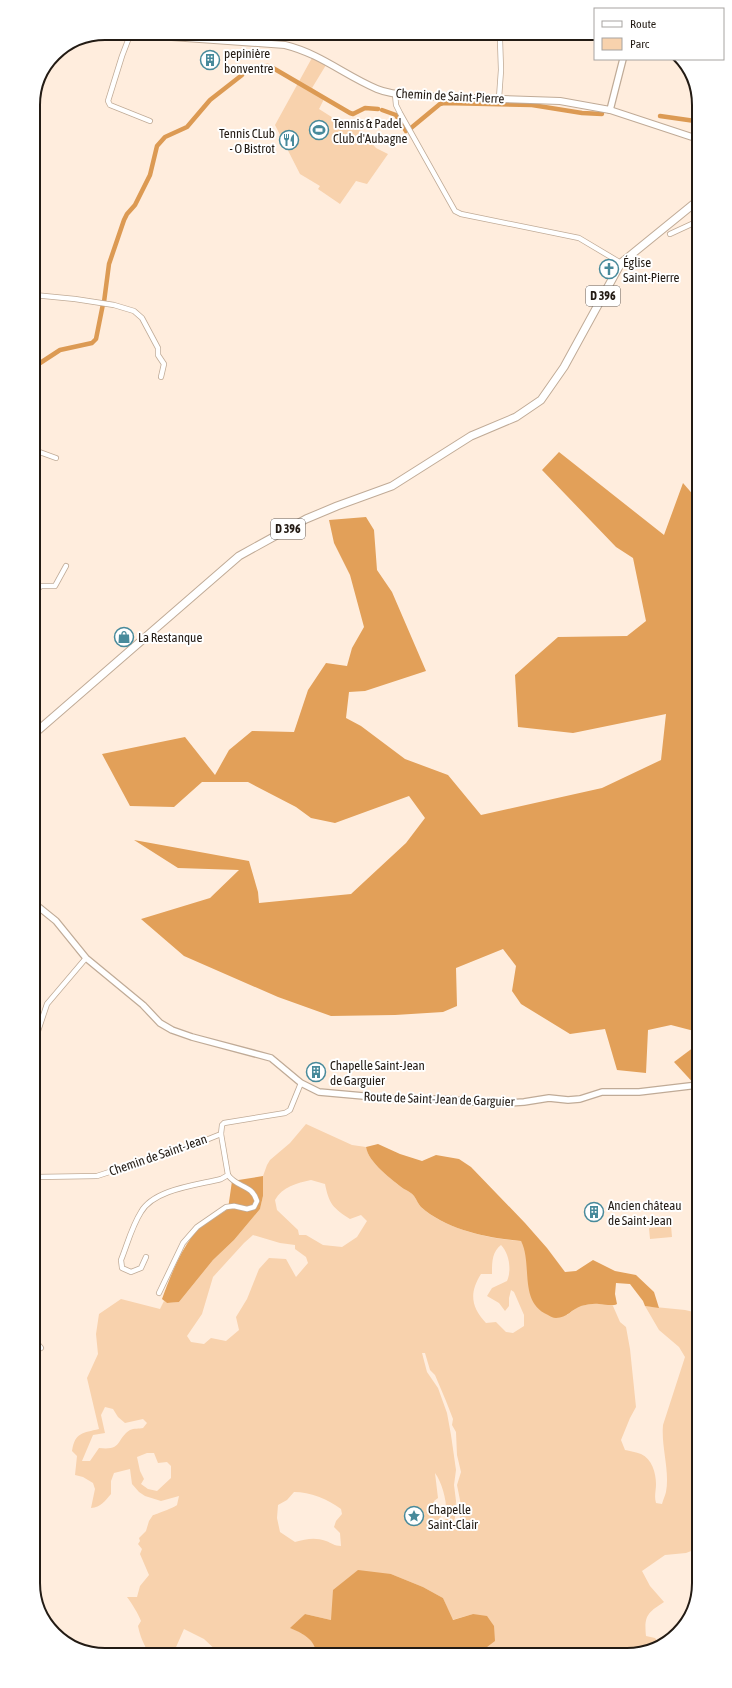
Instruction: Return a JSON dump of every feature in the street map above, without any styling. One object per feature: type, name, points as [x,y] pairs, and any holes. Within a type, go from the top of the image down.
[{"type":"main road","name":"Chemin de Saint-Pierre","points":[[232,40],[265,42],[302,49],[378,89],[395,94],[560,101],[610,110],[692,137]]},
{"type":"main road","name":"D 396","points":[[40,729],[239,556],[306,519],[392,486],[471,436],[516,417],[537,403],[546,394],[564,367],[621,263],[692,205]]},
{"type":"main road","name":"D 396","points":[[666,225],[692,209]]},
{"type":"street","points":[[128,40],[108,101],[110,105],[150,121]]},
{"type":"street","points":[[499,98],[501,70],[500,40]]},
{"type":"street","points":[[610,110],[623,60]]},
{"type":"street","points":[[395,94],[396,104],[400,113],[455,211],[461,214],[580,238],[621,263]]},
{"type":"street","points":[[670,234],[692,224]]},
{"type":"street","points":[[40,296],[114,305],[134,311],[142,318],[158,348],[158,355],[164,364],[161,378]]},
{"type":"street","points":[[40,452],[56,458]]},
{"type":"street","points":[[40,587],[55,586],[66,566]]},
{"type":"street","name":"Route de Saint-Jean de Garguier","points":[[40,908],[56,921],[86,958],[143,1005],[160,1022],[172,1030],[271,1058],[301,1083],[319,1092],[397,1099],[444,1099],[495,1104],[524,1102],[549,1098],[568,1100],[580,1099],[602,1092],[639,1092],[692,1086]]},
{"type":"street","points":[[40,1025],[47,1004],[86,958]]},
{"type":"street","name":"Chemin de Saint-Jean","points":[[40,1177],[97,1176],[196,1144],[221,1134],[222,1125],[230,1121],[285,1113],[290,1110],[301,1083]]},
{"type":"street","points":[[159,1293],[183,1243],[197,1227],[226,1207],[234,1206],[247,1209],[254,1207],[257,1202],[254,1194],[246,1187],[232,1180],[228,1175],[221,1134]]},
{"type":"street","points":[[146,1258],[141,1268],[131,1272],[122,1268],[121,1260],[141,1211],[151,1200],[170,1191],[221,1179],[228,1175]]},
{"type":"green space","name":"Tennis & Padel Club d'Aubagne","points":[[313,56],[326,65],[312,88],[325,97],[319,109],[349,128],[352,124],[362,132],[376,148],[388,154],[367,184],[356,181],[340,204],[318,189],[320,186],[300,174],[275,125]]},
{"type":"green space","points":[[306,1124],[352,1145],[366,1147],[371,1159],[376,1165],[393,1181],[412,1194],[419,1205],[431,1215],[468,1232],[495,1238],[521,1241],[526,1250],[528,1275],[567,1315],[579,1306],[598,1303],[613,1306],[620,1322],[626,1327],[630,1349],[636,1407],[621,1440],[625,1450],[645,1456],[651,1463],[656,1480],[656,1503],[662,1504],[667,1484],[663,1425],[685,1357],[679,1347],[659,1330],[645,1306],[692,1312],[692,1551],[686,1553],[665,1555],[642,1571],[650,1586],[664,1602],[650,1612],[646,1619],[646,1636],[655,1638],[657,1640],[648,1645],[627,1648],[482,1648],[473,1614],[452,1620],[443,1598],[423,1587],[391,1574],[331,1620],[305,1614],[291,1628],[311,1640],[315,1648],[214,1648],[204,1639],[184,1629],[176,1648],[146,1648],[138,1626],[141,1621],[140,1618],[127,1597],[137,1597],[140,1586],[149,1575],[140,1554],[142,1549],[138,1544],[140,1541],[139,1538],[146,1531],[149,1521],[153,1515],[177,1505],[179,1496],[161,1501],[145,1496],[132,1484],[130,1469],[114,1473],[111,1481],[111,1494],[100,1505],[91,1508],[95,1489],[93,1483],[83,1477],[75,1475],[77,1456],[72,1451],[75,1440],[81,1434],[99,1429],[87,1378],[98,1354],[96,1334],[99,1314],[121,1299],[160,1309],[164,1301],[167,1303],[179,1302],[213,1260],[234,1240],[260,1209],[263,1196],[263,1176],[270,1160],[290,1143]],"holes":[[[311,1180],[325,1184],[330,1201],[339,1212],[350,1219],[361,1215],[367,1221],[357,1237],[342,1247],[323,1245],[306,1235],[299,1235],[298,1230],[277,1210],[275,1200],[282,1192],[290,1186]],[[253,1235],[280,1243],[295,1245],[295,1249],[306,1257],[308,1263],[296,1277],[286,1259],[269,1258],[259,1269],[247,1299],[236,1317],[239,1330],[226,1341],[211,1338],[204,1344],[191,1342],[187,1336],[202,1314],[213,1277]],[[501,1245],[508,1257],[509,1277],[507,1281],[492,1288],[487,1296],[499,1303],[505,1311],[509,1306],[511,1290],[514,1292],[524,1315],[524,1326],[513,1333],[506,1332],[496,1322],[486,1323],[477,1311],[473,1300],[475,1287],[481,1274],[492,1274],[492,1261]],[[422,1353],[425,1353],[430,1370],[435,1375],[453,1419],[452,1425],[456,1432],[457,1455],[461,1472],[457,1485],[461,1505],[458,1529],[452,1530],[452,1525],[455,1518],[456,1501],[454,1485],[456,1470],[447,1413],[438,1388],[427,1372]],[[105,1407],[113,1409],[118,1417],[125,1423],[143,1419],[147,1423],[143,1428],[130,1430],[116,1446],[112,1448],[99,1448],[90,1461],[82,1461],[93,1435],[105,1433],[101,1415]],[[147,1453],[154,1453],[158,1463],[167,1462],[171,1466],[171,1478],[157,1491],[148,1489],[141,1484],[144,1479],[140,1471],[137,1457]],[[435,1473],[443,1489],[446,1501],[446,1519],[436,1527],[432,1527],[433,1523],[439,1520],[441,1516],[434,1501],[438,1498]],[[294,1492],[300,1492],[325,1499],[341,1509],[342,1514],[336,1521],[334,1527],[340,1533],[341,1546],[318,1539],[307,1539],[295,1542],[280,1532],[277,1518],[278,1505],[287,1500]]]},
{"type":"green space","points":[[671,1226],[672,1237],[650,1239],[649,1228]]},
{"type":"shaded area","points":[[559,452],[664,535],[683,483],[692,493],[692,1030],[671,1025],[648,1030],[646,1073],[617,1070],[605,1029],[570,1034],[521,1004],[512,991],[516,966],[503,949],[456,968],[457,1006],[443,1012],[395,1015],[331,1016],[278,997],[184,956],[141,919],[210,898],[239,870],[178,868],[134,840],[249,861],[258,892],[259,903],[351,894],[406,843],[425,818],[409,796],[335,823],[311,818],[296,807],[248,782],[202,782],[174,807],[130,806],[102,754],[185,737],[215,775],[229,750],[252,731],[294,732],[308,690],[326,663],[347,666],[352,648],[364,627],[350,575],[334,543],[329,520],[366,517],[374,530],[377,570],[392,592],[426,671],[365,691],[349,692],[346,718],[361,726],[405,759],[448,775],[481,815],[602,788],[661,760],[666,714],[573,733],[518,727],[515,675],[558,637],[627,636],[646,621],[633,558],[616,547],[542,470]]},
{"type":"shaded area","points":[[692,1048],[692,1082],[674,1062]]},
{"type":"shaded area","points":[[378,1144],[400,1154],[422,1161],[436,1155],[459,1159],[471,1167],[525,1223],[547,1248],[565,1272],[576,1271],[593,1260],[615,1271],[636,1275],[654,1292],[659,1308],[645,1306],[630,1284],[616,1283],[615,1294],[617,1304],[615,1305],[595,1304],[581,1306],[560,1318],[554,1318],[548,1315],[539,1309],[529,1292],[526,1260],[521,1241],[495,1238],[468,1232],[443,1222],[431,1215],[419,1205],[412,1194],[387,1176],[371,1159],[366,1147]]},
{"type":"shaded area","points":[[263,1176],[263,1196],[260,1209],[234,1240],[213,1260],[179,1302],[167,1303],[162,1299],[179,1258],[188,1242],[201,1227],[228,1209],[232,1181]]},
{"type":"shaded area","points":[[358,1570],[391,1574],[423,1587],[443,1598],[453,1620],[473,1614],[487,1616],[494,1626],[495,1641],[486,1648],[315,1648],[307,1637],[290,1628],[305,1614],[331,1620],[333,1590]]},
{"type":"waterway","points":[[244,72],[256,67],[268,66],[350,113],[353,114],[365,108],[378,109]]},
{"type":"waterway","points":[[104,302],[109,264],[124,220],[135,205],[150,175],[157,146],[165,137],[187,127],[210,100],[242,75]]},
{"type":"waterway","points":[[411,128],[440,104],[444,103],[532,105],[582,113],[602,114]]},
{"type":"waterway","points":[[382,110],[396,115],[406,131]]},
{"type":"waterway","points":[[660,116],[692,121]]},
{"type":"waterway","points":[[40,363],[60,350],[92,343],[96,339],[103,304]]},
{"type":"place","name":"pepinière bonventre","points":[[210,60]]},
{"type":"place","name":"Tennis & Padel Club d'Aubagne","points":[[319,130]]},
{"type":"place","name":"Tennis CLub - O Bistrot","points":[[289,140]]},
{"type":"place","name":"Église Saint-Pierre","points":[[609,269]]},
{"type":"place","name":"La Restanque","points":[[124,637]]},
{"type":"place","name":"Chapelle Saint-Jean de Garguier","points":[[316,1072]]},
{"type":"place","name":"Ancien château de Saint-Jean","points":[[594,1212]]},
{"type":"place","name":"Chapelle Saint-Clair","points":[[414,1516]]}]
